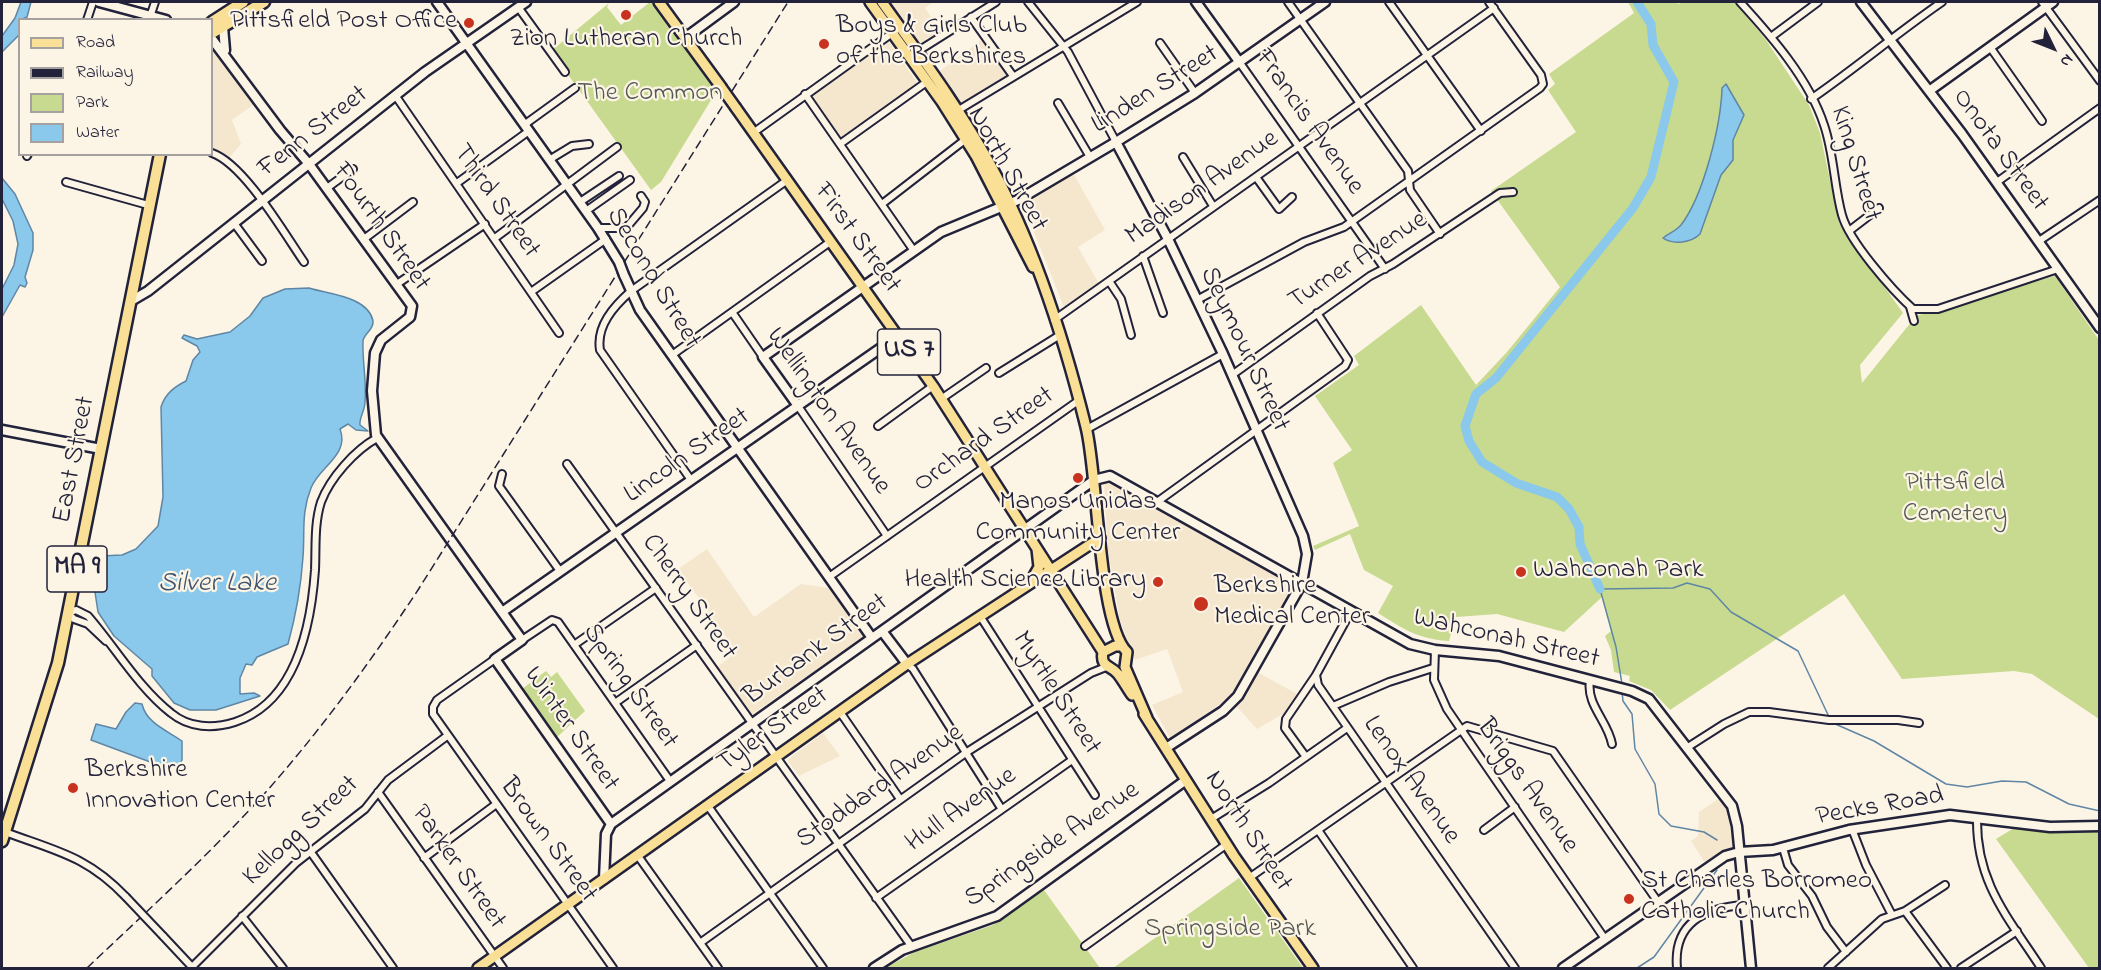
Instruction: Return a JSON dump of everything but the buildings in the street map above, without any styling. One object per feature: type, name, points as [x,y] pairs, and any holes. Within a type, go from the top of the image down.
[{"type":"highway","points":[[213,32],[264,2]]},
{"type":"highway","points":[[213,21],[236,3]]},
{"type":"highway","name":"East Street","points":[[3,837],[49,695],[68,613],[160,156]]},
{"type":"main road","name":"First Street","points":[[659,2],[942,399],[1090,628],[1105,657]]},
{"type":"main road","name":"North Street","points":[[870,2],[896,30],[957,111],[989,163],[1006,206]]},
{"type":"main road","name":"North Street","points":[[882,2],[896,30]]},
{"type":"main road","name":"North Street","points":[[914,54],[927,81],[966,140],[1032,251],[1037,274],[1060,335],[1087,429],[1096,496],[1101,502],[1100,538],[1110,604],[1121,646],[1128,657],[1121,669],[1147,718],[1186,780],[1249,878],[1313,969]]},
{"type":"main road","name":"Tyler Street","points":[[478,969],[907,664],[1100,538]]},
{"type":"main road","points":[[1025,586],[1039,567],[1037,547]]},
{"type":"main road","points":[[1121,646],[1105,657],[1121,669]]},
{"type":"street","points":[[88,18],[93,2]]},
{"type":"street","points":[[99,2],[151,18],[155,2]]},
{"type":"street","name":"Second Street","points":[[437,2],[606,239],[641,312],[872,638]]},
{"type":"street","points":[[685,38],[734,2]]},
{"type":"street","points":[[914,54],[996,2]]},
{"type":"street","points":[[1028,2],[1064,46],[1116,142]]},
{"type":"street","points":[[957,111],[1137,2]]},
{"type":"street","name":"Francis Avenue","points":[[1196,2],[1385,269]]},
{"type":"street","points":[[1288,2],[1358,105],[1408,171],[1410,190],[1440,234]]},
{"type":"street","name":"Linden Street","points":[[763,357],[941,232],[1006,206],[1090,158],[1195,93],[1325,2]]},
{"type":"street","points":[[1389,2],[1426,57],[1481,131]]},
{"type":"street","points":[[1197,300],[1294,247],[1352,222],[1540,88],[1543,79],[1489,2]]},
{"type":"street","name":"King Street","points":[[1740,2],[1771,37],[1811,99],[1824,125],[1842,216],[1849,231],[1893,289],[1910,306]]},
{"type":"street","points":[[1771,37],[1818,2]]},
{"type":"street","name":"Onota Street","points":[[1861,2],[1997,182],[2100,328]]},
{"type":"street","points":[[1811,99],[1856,69],[1889,39],[1942,2]]},
{"type":"street","points":[[1929,91],[2047,3],[2100,81]]},
{"type":"street","points":[[522,4],[565,72]]},
{"type":"street","name":"Fenn Street","points":[[131,301],[148,291],[395,95],[522,4]]},
{"type":"street","name":"Madison Avenue","points":[[1054,320],[1494,8]]},
{"type":"street","points":[[971,17],[1013,76]]},
{"type":"street","name":"Fourth Street","points":[[223,27],[222,40],[227,56]]},
{"type":"street","points":[[753,133],[896,30]]},
{"type":"street","name":"Fourth Street","points":[[213,40],[280,130],[309,164],[410,302],[413,311],[408,320],[381,340],[375,353],[373,404],[377,438],[522,640]]},
{"type":"street","points":[[1160,43],[1195,93]]},
{"type":"street","points":[[1990,47],[2042,121]]},
{"type":"street","points":[[840,144],[927,81]]},
{"type":"street","points":[[457,183],[575,88]]},
{"type":"street","points":[[805,94],[914,250]]},
{"type":"street","name":"Third Street","points":[[395,95],[559,333]]},
{"type":"street","points":[[1058,103],[1090,158]]},
{"type":"street","points":[[1997,182],[2100,108]]},
{"type":"street","points":[[882,204],[966,140]]},
{"type":"street","name":"Seymour Street","points":[[1116,142],[1168,239],[1223,354],[1303,536],[1307,554],[1302,583]]},
{"type":"street","points":[[549,160],[572,146],[589,144]]},
{"type":"street","points":[[495,238],[566,183],[618,147]]},
{"type":"street","points":[[213,154],[230,162],[304,262]]},
{"type":"street","points":[[1183,157],[1213,206]]},
{"type":"street","points":[[327,188],[353,169]]},
{"type":"street","points":[[580,202],[619,176]]},
{"type":"street","points":[[1256,177],[1279,209],[1292,197]]},
{"type":"street","points":[[586,211],[630,180]]},
{"type":"street","points":[[692,480],[600,350],[598,342],[605,321],[631,291],[786,180]]},
{"type":"street","points":[[66,182],[148,205]]},
{"type":"street","name":"Turner Avenue","points":[[1232,375],[1317,314],[1500,193],[1513,192]]},
{"type":"street","points":[[598,228],[626,228],[644,207],[645,202],[641,195]]},
{"type":"street","points":[[2039,241],[2100,200]]},
{"type":"street","points":[[364,239],[413,202]]},
{"type":"street","points":[[1849,231],[1878,208]]},
{"type":"street","points":[[234,222],[262,261]]},
{"type":"street","points":[[397,284],[485,224]]},
{"type":"street","points":[[531,292],[606,239]]},
{"type":"street","points":[[672,355],[830,242]]},
{"type":"street","points":[[1143,256],[1163,313]]},
{"type":"street","points":[[1910,306],[1920,310],[1938,309],[2058,269]]},
{"type":"street","points":[[1109,281],[1121,299],[1131,334]]},
{"type":"street","points":[[1910,306],[1914,321]]},
{"type":"street","name":"Wellington Avenue","points":[[732,312],[887,536]]},
{"type":"street","points":[[1157,502],[1339,373],[1348,360],[1317,314]]},
{"type":"street","points":[[999,373],[1060,335]]},
{"type":"street","name":"Lincoln Street","points":[[502,612],[898,336]]},
{"type":"street","points":[[1087,429],[1223,354]]},
{"type":"street","points":[[942,399],[986,368]]},
{"type":"street","points":[[878,426],[933,387]]},
{"type":"street","name":"Orchard Street","points":[[829,577],[1078,401]]},
{"type":"street","points":[[2,430],[101,449]]},
{"type":"street","points":[[68,613],[76,610],[85,614],[164,707],[183,721],[199,726],[219,726],[240,720],[264,708],[276,696],[288,678],[305,629],[313,590],[318,520],[322,501],[338,474],[377,438]]},
{"type":"street","name":"Cherry Street","points":[[567,464],[912,947]]},
{"type":"street","points":[[502,474],[499,486],[560,571]]},
{"type":"street","name":"Wahconah Street","points":[[1094,480],[1110,476],[1410,644],[1435,650],[1482,653],[1629,691],[1649,699],[1732,806],[1737,826],[1751,969]]},
{"type":"street","name":"Burbank Street","points":[[611,824],[1094,480]]},
{"type":"street","points":[[1166,748],[1223,711],[1233,701],[1302,583]]},
{"type":"street","points":[[574,645],[656,588]]},
{"type":"street","points":[[1306,757],[1286,728],[1286,719],[1316,675],[1352,611]]},
{"type":"street","name":"Myrtle Street","points":[[980,616],[1095,795]]},
{"type":"street","name":"Spring Street","points":[[522,640],[555,620],[670,781]]},
{"type":"street","points":[[882,631],[913,669],[938,712],[1001,808]]},
{"type":"street","points":[[495,659],[522,640]]},
{"type":"street","points":[[615,703],[697,645]]},
{"type":"street","name":"Briggs Avenue","points":[[1435,650],[1433,669],[1438,693],[1460,729],[1605,939]]},
{"type":"street","name":"Stoddard Avenue","points":[[700,943],[900,799],[1091,673],[1105,657]]},
{"type":"street","name":"Brown Street","points":[[495,659],[434,705],[433,714],[495,805],[613,969]]},
{"type":"street","name":"Winter Street","points":[[495,659],[611,824]]},
{"type":"street","points":[[1333,706],[1389,682],[1433,669]]},
{"type":"street","name":"Lenox Avenue","points":[[1316,675],[1318,685],[1347,728],[1515,969]]},
{"type":"street","points":[[1590,681],[1588,692],[1591,701],[1607,726],[1612,744]]},
{"type":"street","points":[[840,712],[900,799]]},
{"type":"street","points":[[1688,747],[1724,724],[1749,712],[1832,720],[1898,720],[1919,723]]},
{"type":"street","points":[[1249,878],[1467,726],[1553,751],[1658,902]]},
{"type":"street","points":[[1211,819],[1347,728]]},
{"type":"street","name":"Kellogg Street","points":[[193,968],[242,916],[310,851],[362,812],[396,772],[447,736]]},
{"type":"street","name":"Hull Avenue","points":[[876,898],[1072,759]]},
{"type":"street","name":"Springside Avenue","points":[[874,969],[912,947],[997,916],[1186,780]]},
{"type":"street","name":"Parker Street","points":[[378,792],[503,969]]},
{"type":"street","points":[[424,858],[495,805]]},
{"type":"street","points":[[708,806],[823,969]]},
{"type":"street","points":[[1484,830],[1515,807]]},
{"type":"street","name":"Pecks Road","points":[[1739,852],[1783,848],[1852,829],[1950,815],[2050,827],[2100,826]]},
{"type":"street","points":[[1977,818],[1977,839],[1987,883],[2041,969]]},
{"type":"street","points":[[604,879],[606,834],[611,824]]},
{"type":"street","points":[[1852,829],[1866,865],[1892,915]]},
{"type":"street","points":[[1318,830],[1413,969]]},
{"type":"street","points":[[3,837],[87,863],[105,875],[193,968]]},
{"type":"street","points":[[1085,946],[1227,844]]},
{"type":"street","points":[[1783,848],[1788,865],[1812,896],[1827,927],[1845,952]]},
{"type":"street","points":[[310,851],[393,969]]},
{"type":"street","points":[[1563,969],[1725,856],[1739,852]]},
{"type":"street","points":[[638,856],[718,969]]},
{"type":"street","points":[[1828,969],[1876,924],[1905,911],[1945,885]]},
{"type":"street","points":[[1677,969],[1676,951],[1681,938],[1695,919],[1718,906],[1744,904]]},
{"type":"street","points":[[1905,911],[1947,969]]},
{"type":"street","points":[[242,916],[283,969]]},
{"type":"street","points":[[1960,969],[2017,931]]},
{"type":"shaded area","points":[[886,2],[934,2],[925,8],[942,32],[919,47]]},
{"type":"shaded area","points":[[984,38],[1010,75],[958,107],[936,74]]},
{"type":"shaded area","points":[[887,39],[919,85],[841,141],[809,95]]},
{"type":"shaded area","points":[[213,44],[257,102],[232,120],[241,144],[230,157],[213,152]]},
{"type":"shaded area","points":[[1072,171],[1105,230],[1078,247],[1099,284],[1064,307],[1022,203]]},
{"type":"shaded area","name":"Berkshire Medical Center","points":[[1104,482],[1109,482],[1293,587],[1250,668],[1299,695],[1288,711],[1257,729],[1229,698],[1170,738],[1152,705],[1183,692],[1167,649],[1135,660],[1120,620],[1108,551]]},
{"type":"shaded area","points":[[707,549],[754,617],[801,584],[829,588],[863,637],[751,715],[717,667],[737,652],[678,569]]},
{"type":"shaded area","points":[[823,733],[840,756],[799,776],[787,760]]},
{"type":"shaded area","points":[[1720,798],[1728,809],[1733,846],[1706,864],[1691,841],[1698,836],[1699,812]]},
{"type":"green space","name":"The Common","points":[[653,2],[716,92],[661,182],[651,190],[551,51],[609,3],[607,7],[621,25]]},
{"type":"green space","name":"Wahconah Park","points":[[1628,2],[1674,2],[1679,4],[1681,2],[1735,2],[1766,40],[1809,105],[1820,133],[1839,223],[1903,313],[1860,365],[1862,383],[1916,316],[2055,276],[2099,340],[2099,719],[2032,674],[2014,671],[1902,679],[1844,594],[1670,710],[1651,690],[1629,681],[1630,676],[1614,672],[1611,650],[1605,636],[1611,631],[1602,597],[1564,632],[1497,614],[1456,617],[1449,641],[1438,640],[1411,632],[1378,613],[1393,586],[1364,570],[1350,534],[1315,550],[1313,546],[1359,526],[1333,463],[1352,450],[1315,396],[1359,365],[1354,356],[1421,305],[1476,385],[1507,352],[1560,287],[1491,191],[1576,132],[1548,90],[1555,84],[1549,74],[1634,13]]},
{"type":"green space","points":[[546,671],[551,677],[557,672],[585,711],[556,738],[522,689]]},
{"type":"green space","points":[[2014,828],[2074,833],[2099,831],[2099,968],[2089,968],[1996,839]]},
{"type":"green space","name":"Springside Park","points":[[1239,878],[1303,968],[1113,968]]},
{"type":"green space","name":"Springside Park","points":[[1044,890],[1100,968],[885,968],[915,952],[993,925]]},
{"type":"water","points":[[21,2],[31,2],[27,17],[18,18],[18,36],[2,52],[2,36],[15,18]]},
{"type":"water","points":[[1726,84],[1744,115],[1733,140],[1733,160],[1721,175],[1700,234],[1687,241],[1667,240],[1663,238],[1681,225],[1689,212],[1704,178],[1715,139],[1722,88]]},
{"type":"water","points":[[2,178],[15,194],[33,233],[33,250],[25,277],[27,283],[25,287],[20,285],[2,317],[2,289],[14,265],[18,244],[13,221],[2,199]]},
{"type":"water","name":"Silver Lake","points":[[309,288],[346,297],[363,306],[370,313],[373,321],[372,327],[363,341],[365,405],[360,419],[360,425],[368,431],[356,430],[348,424],[340,429],[341,446],[311,488],[305,514],[299,590],[288,644],[257,657],[252,665],[246,664],[240,678],[240,694],[254,693],[260,696],[216,710],[190,710],[174,703],[152,676],[152,669],[114,636],[98,612],[91,566],[100,556],[122,555],[136,549],[158,526],[163,497],[161,407],[170,391],[186,381],[193,360],[200,352],[197,346],[182,338],[184,335],[197,339],[230,332],[250,316],[263,298],[285,289]]},
{"type":"water","points":[[135,703],[142,704],[144,711],[153,721],[182,741],[182,760],[179,766],[161,766],[91,740],[96,724],[116,729],[126,712]]},
{"type":"waterway","points":[[1600,589],[1580,544],[1579,527],[1569,509],[1557,497],[1516,483],[1482,462],[1469,441],[1465,426],[1476,394],[1496,378],[1633,208],[1651,177],[1674,82],[1653,45],[1651,24],[1637,2]]},
{"type":"waterway","points":[[1622,684],[1616,647],[1600,589],[1673,588],[1687,583],[1710,589],[1731,612],[1798,651],[1830,719]]},
{"type":"waterway","points":[[1622,692],[1623,701],[1632,714],[1635,749],[1655,784],[1659,814],[1671,826],[1704,832],[1717,840]]},
{"type":"waterway","points":[[1833,723],[1874,741],[1946,784],[1967,787],[2002,781],[2026,782],[2069,804],[2100,811]]},
{"type":"waterway","points":[[1637,968],[1654,957],[1717,870]]},
{"type":"railway","points":[[87,968],[244,816],[306,745],[364,669],[418,590],[788,2]]},
{"type":"place","name":"Zion Lutheran Church","points":[[626,15]]},
{"type":"place","name":"Pittsfield Post Office","points":[[469,23]]},
{"type":"place","name":"Boys & Girls Club of the Berkshires","points":[[824,44]]},
{"type":"place","name":"Manos Unidas Community Center","points":[[1078,478]]},
{"type":"place","name":"Wahconah Park","points":[[1521,572]]},
{"type":"place","name":"Health Science Library","points":[[1158,582]]},
{"type":"place","name":"Berkshire Medical Center","points":[[1201,604]]},
{"type":"place","name":"Berkshire Innovation Center","points":[[73,788]]},
{"type":"place","name":"St Charles Borromeo Catholic Church","points":[[1629,899]]},
{"type":"park label","name":"Pittsfield Cemetery","points":[[1955,500]]}]
